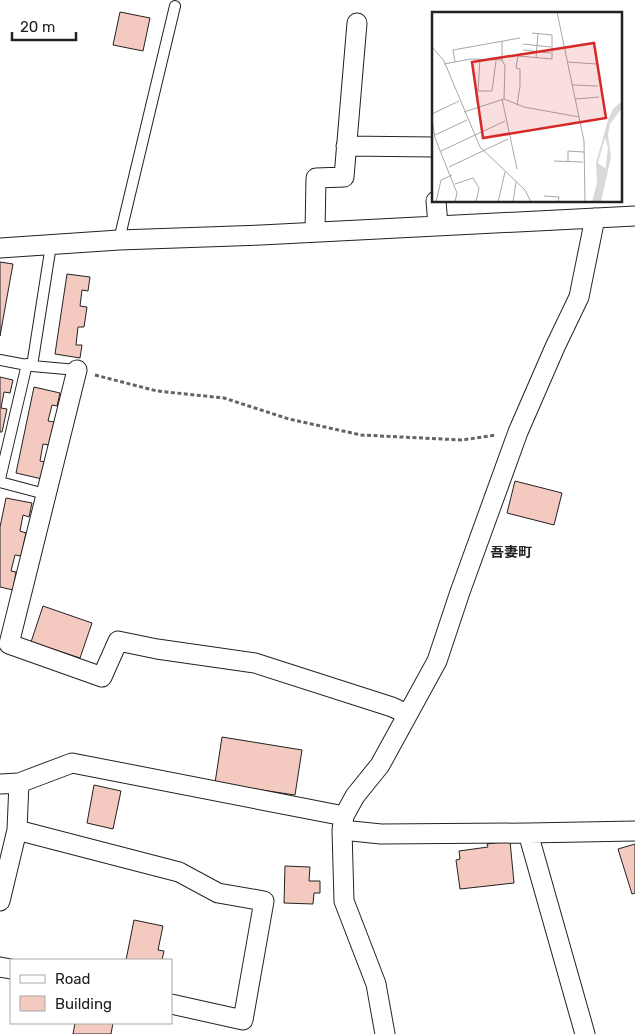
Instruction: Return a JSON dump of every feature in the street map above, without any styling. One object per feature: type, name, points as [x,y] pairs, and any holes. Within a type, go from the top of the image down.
[{"type":"street","points":[[315,232],[316,178],[344,177],[356,23]]},
{"type":"street","points":[[346,146],[432,145]]},
{"type":"street","points":[[436,202],[438,225]]},
{"type":"street","points":[[0,248],[119,240],[635,216]]},
{"type":"street","points":[[385,1034],[376,984],[344,902],[343,823],[355,796],[380,765],[437,660],[472,557],[518,432],[579,297],[595,218]]},
{"type":"street","points":[[77,370],[9,644],[102,677],[118,641],[156,649],[256,663],[392,707],[407,714]]},
{"type":"street","points":[[0,784],[19,783],[72,764],[343,823],[382,834],[635,831]]},
{"type":"street","points":[[0,901],[17,830],[19,783]]},
{"type":"street","points":[[17,830],[179,872],[218,893],[264,901],[242,1020],[172,1004]]},
{"type":"street","points":[[528,833],[585,1034]]},
{"type":"lane","points":[[119,240],[175,6]]},
{"type":"lane","points":[[45,494],[0,481],[29,365],[52,245]]},
{"type":"lane","points":[[0,360],[77,370]]},
{"type":"path","points":[[77,370],[157,391],[224,398],[289,419],[361,435],[462,440],[518,432]]},
{"type":"building","points":[[120,12],[150,18],[143,51],[113,45]]},
{"type":"building","points":[[0,262],[13,264],[0,336]]},
{"type":"building","points":[[67,274],[90,277],[88,291],[82,290],[80,306],[87,307],[84,327],[78,327],[76,345],[82,345],[80,358],[55,354]]},
{"type":"building","points":[[0,377],[13,380],[10,393],[4,392],[1,408],[7,409],[2,432],[0,432]]},
{"type":"building","points":[[34,387],[60,393],[57,406],[52,405],[48,421],[54,422],[49,445],[43,444],[40,461],[45,462],[42,479],[16,473]]},
{"type":"building","points":[[515,481],[562,493],[554,525],[507,513]]},
{"type":"building","points":[[6,498],[32,503],[29,517],[23,515],[20,531],[26,533],[21,556],[15,555],[11,571],[16,572],[13,590],[0,587],[0,527]]},
{"type":"building","points":[[43,606],[92,623],[80,658],[31,642]]},
{"type":"building","points":[[222,737],[302,750],[295,795],[215,783]]},
{"type":"building","points":[[94,785],[121,791],[113,829],[87,823]]},
{"type":"building","points":[[510,841],[514,883],[460,889],[456,860],[460,859],[459,851],[488,847],[487,844]]},
{"type":"building","points":[[635,844],[635,893],[632,894],[618,849]]},
{"type":"building","points":[[285,866],[310,867],[309,881],[320,881],[320,893],[314,893],[313,904],[284,903]]},
{"type":"building","points":[[134,920],[163,926],[158,950],[164,951],[162,959],[126,959]]},
{"type":"building","points":[[75,1024],[113,1024],[111,1034],[73,1034]]},
{"type":"district","name":"吾妻町","points":[[511,552]]}]
